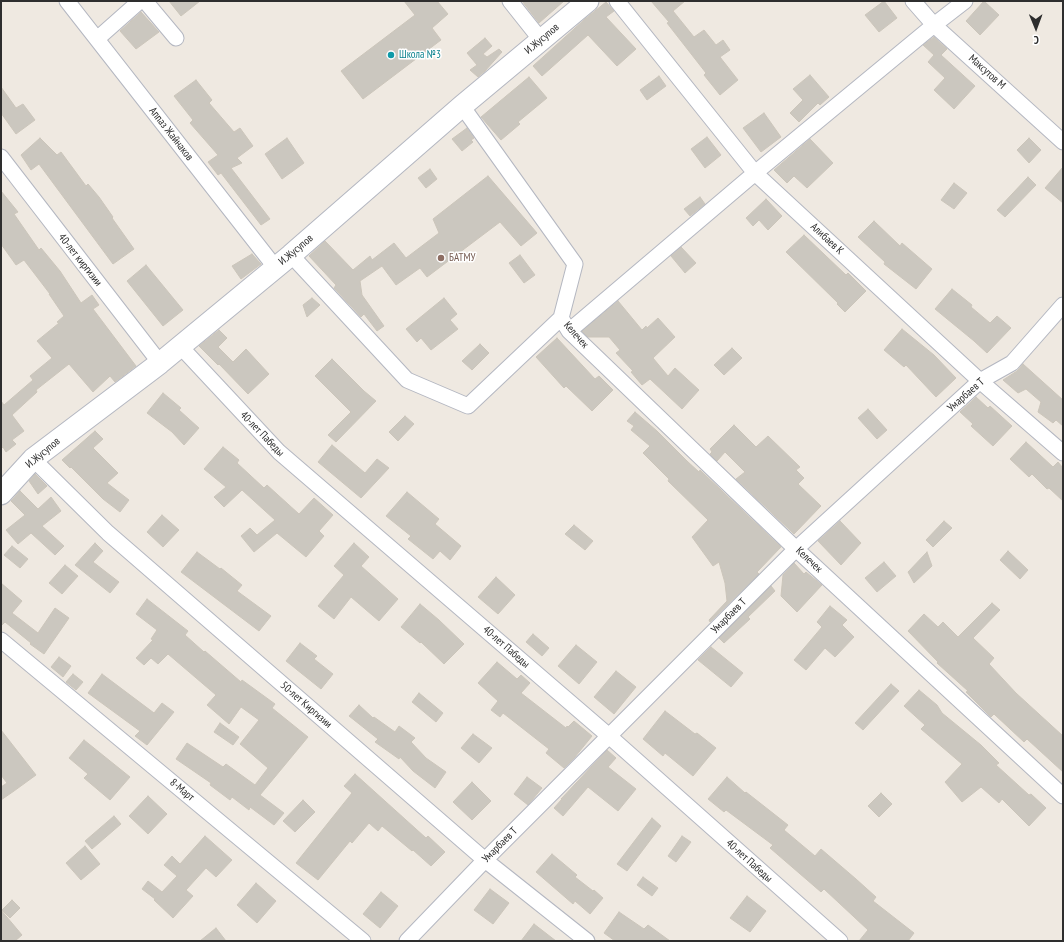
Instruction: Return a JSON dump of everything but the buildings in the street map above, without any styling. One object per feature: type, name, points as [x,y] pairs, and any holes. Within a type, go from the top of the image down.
[{"type":"street","name":"Аппаз Жайнаков","points":[[67,1],[97,39],[283,261],[407,380],[468,406],[565,324]]},
{"type":"street","points":[[97,39],[140,1]]},
{"type":"street","points":[[145,1],[176,38]]},
{"type":"street","points":[[510,1],[541,40]]},
{"type":"street","name":"И.Жусупов","points":[[1,494],[33,459],[160,363],[283,261],[462,106],[588,1]]},
{"type":"street","name":"Алибаев К","points":[[618,1],[755,172],[980,381],[1063,453]]},
{"type":"street","name":"Максутов М","points":[[913,1],[934,25],[1063,142]]},
{"type":"street","points":[[565,324],[965,1]]},
{"type":"street","points":[[462,106],[575,264],[565,324]]},
{"type":"street","name":"40-лет киргизии","points":[[1,157],[160,363]]},
{"type":"street","name":"Умарбаев Т","points":[[407,941],[485,860],[796,548],[980,381],[1012,363],[1063,305]]},
{"type":"street","name":"Келечек","points":[[565,324],[796,548],[1063,796]]},
{"type":"street","name":"40-лет Пабеды","points":[[180,346],[279,452],[609,736],[840,941]]},
{"type":"street","name":"50-лет Киргизии","points":[[33,459],[108,533],[485,860],[587,941]]},
{"type":"street","name":"8-Март","points":[[1,640],[363,941]]},
{"type":"place","name":"Школа №3","points":[[391,55]]},
{"type":"place","name":"БАТМУ","points":[[441,258]]}]
